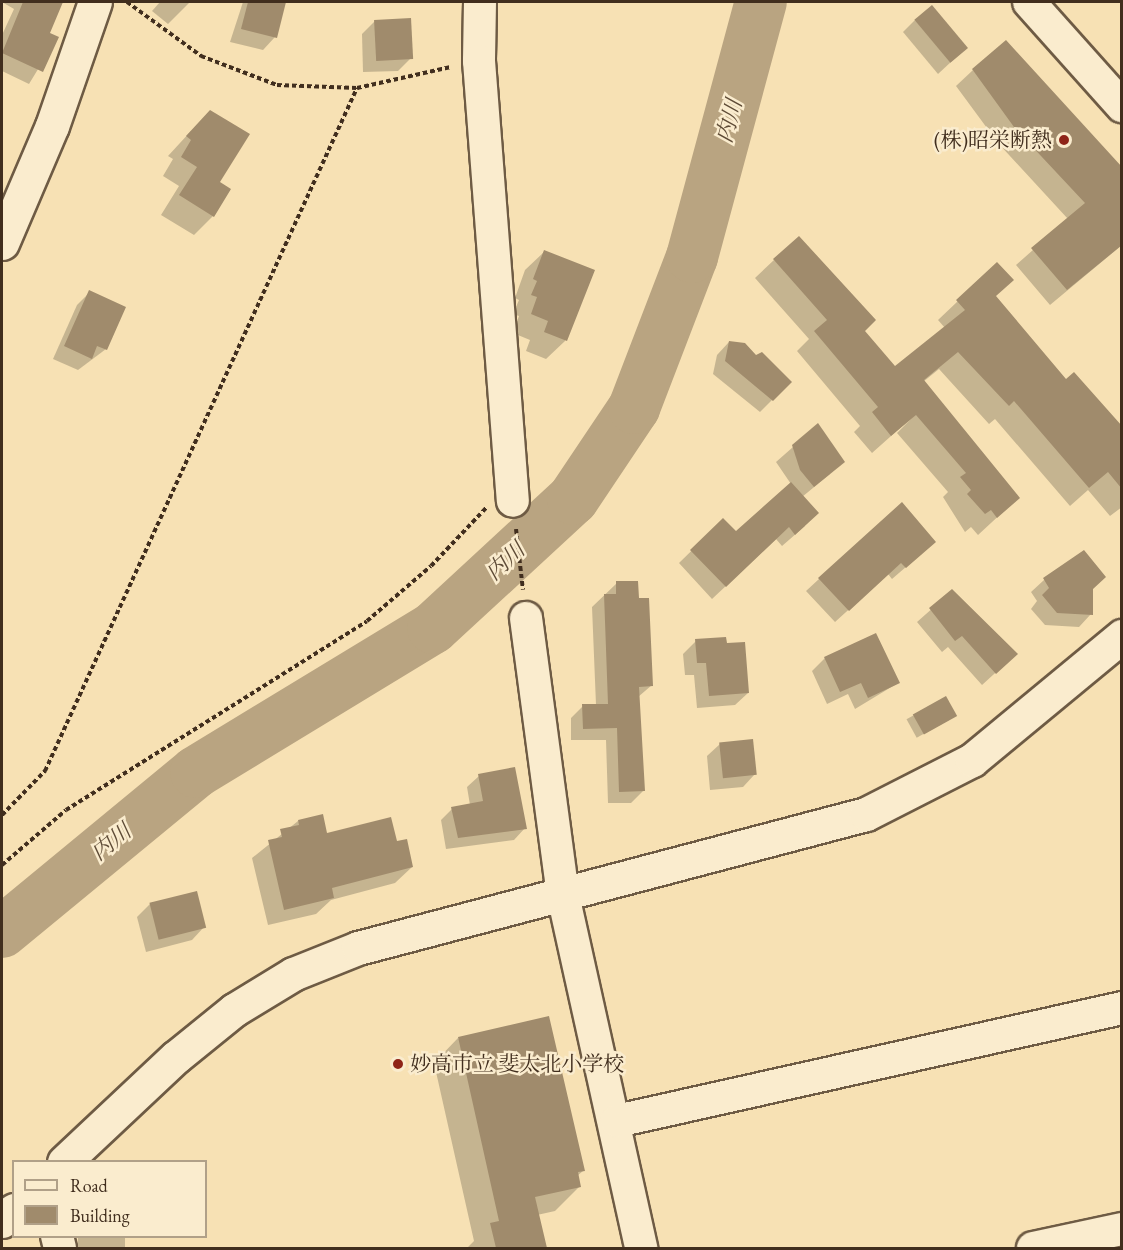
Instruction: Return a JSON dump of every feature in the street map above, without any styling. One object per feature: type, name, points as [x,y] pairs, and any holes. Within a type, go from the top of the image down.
[{"type":"street","points":[[2,243],[52,126],[95,2]]},
{"type":"street","points":[[480,2],[479,61],[512,491]]},
{"type":"street","points":[[1029,2],[1122,106]]},
{"type":"street","points":[[526,618],[563,895],[617,1121],[641,1248]]},
{"type":"street","points":[[65,1160],[201,1036],[293,974],[358,948],[866,814],[924,789],[972,760],[1120,645]]},
{"type":"street","points":[[617,1121],[1122,1008]]},
{"type":"street","points":[[1034,1248],[1122,1229]]},
{"type":"path","points":[[127,2],[201,57],[277,85],[357,88],[479,61]]},
{"type":"path","points":[[2,815],[45,771],[357,88]]},
{"type":"path","points":[[512,491],[526,618]]},
{"type":"path","points":[[2,865],[66,810],[367,621],[512,491]]},
{"type":"building","points":[[23,2],[63,2],[50,33],[59,37],[43,72],[2,53]]},
{"type":"building","points":[[248,2],[286,2],[277,38],[241,29]]},
{"type":"building","points":[[932,5],[968,48],[950,63],[914,20]]},
{"type":"building","points":[[411,18],[413,59],[376,61],[374,20]]},
{"type":"building","points":[[1006,40],[1122,167],[1122,245],[1067,290],[1031,248],[1085,203],[1014,127],[972,69]]},
{"type":"building","points":[[210,110],[250,134],[220,182],[231,189],[214,217],[179,195],[197,167],[181,157],[191,140],[186,136]]},
{"type":"building","points":[[799,236],[876,320],[865,331],[895,366],[965,310],[956,300],[997,262],[1014,280],[996,296],[1066,379],[1074,372],[1122,426],[1122,489],[1108,472],[1089,488],[1014,401],[1009,406],[958,352],[924,380],[1020,498],[997,518],[991,510],[985,514],[967,494],[971,490],[960,477],[966,473],[916,415],[891,436],[872,412],[878,407],[814,331],[827,320],[773,259]]},
{"type":"building","points":[[544,250],[595,270],[567,341],[544,332],[548,321],[531,314],[537,297],[531,295],[537,281],[533,279]]},
{"type":"building","points":[[89,290],[126,307],[107,350],[97,346],[92,359],[64,346]]},
{"type":"building","points":[[729,341],[745,343],[756,355],[762,352],[792,382],[773,401],[725,361]]},
{"type":"building","points":[[818,423],[845,462],[814,487],[800,470],[792,445]]},
{"type":"building","points":[[791,482],[819,513],[795,535],[789,527],[726,587],[690,550],[723,518],[736,531]]},
{"type":"building","points":[[902,502],[936,542],[906,568],[901,563],[849,611],[818,578]]},
{"type":"building","points":[[1084,550],[1106,577],[1093,589],[1093,615],[1057,613],[1042,595],[1049,588],[1043,578]]},
{"type":"building","points":[[616,581],[638,581],[639,598],[649,598],[653,686],[639,687],[645,791],[619,792],[617,728],[583,729],[582,704],[608,704],[604,594],[616,594]]},
{"type":"building","points":[[952,589],[1018,654],[996,674],[962,636],[955,641],[929,608]]},
{"type":"building","points":[[876,633],[900,683],[868,698],[861,683],[840,692],[824,657]]},
{"type":"building","points":[[726,637],[727,643],[745,642],[749,693],[709,696],[706,663],[697,663],[695,639]]},
{"type":"building","points":[[946,696],[957,716],[924,735],[913,714]]},
{"type":"building","points":[[753,739],[757,775],[723,778],[719,743]]},
{"type":"building","points":[[515,767],[527,829],[458,838],[451,807],[483,801],[478,774]]},
{"type":"building","points":[[323,814],[327,833],[391,817],[397,841],[407,839],[413,867],[332,888],[334,898],[284,910],[268,840],[282,837],[280,829],[299,825],[298,820]]},
{"type":"building","points":[[197,891],[206,928],[159,940],[149,903]]},
{"type":"building","points":[[549,1016],[585,1171],[578,1172],[581,1187],[535,1197],[547,1248],[496,1248],[490,1223],[499,1221],[458,1037]]},
{"type":"waterway","name":"内川","points":[[2,932],[196,772],[433,628],[573,499],[634,408],[692,257],[761,2]]},
{"type":"place","name":"(株)昭栄断熱","points":[[1064,140]]},
{"type":"place","name":"妙高市立 斐太北小学校","points":[[398,1064]]}]
